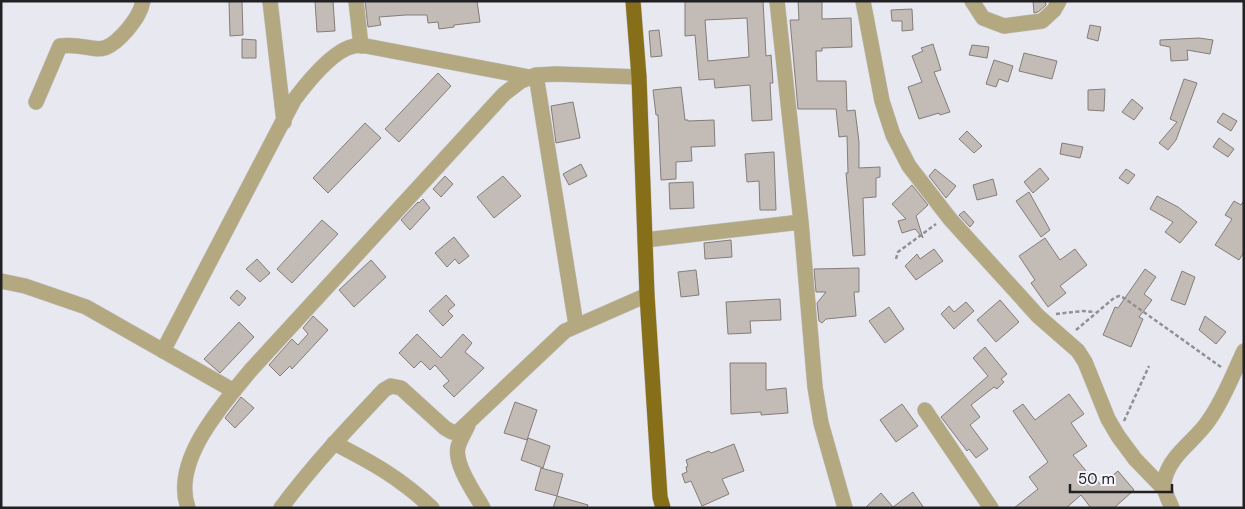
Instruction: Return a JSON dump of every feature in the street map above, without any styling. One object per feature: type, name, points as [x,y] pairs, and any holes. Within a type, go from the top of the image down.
[{"type":"main road","points":[[633,1],[639,78],[647,295],[660,497],[663,508]]},
{"type":"street","points":[[36,102],[60,46],[102,49],[113,45],[137,18],[144,1]]},
{"type":"street","points":[[270,1],[284,122]]},
{"type":"street","points":[[356,1],[361,46]]},
{"type":"street","points":[[777,1],[801,222],[815,387],[821,423],[845,508]]},
{"type":"street","points":[[863,1],[882,101],[893,135],[909,166],[950,219],[1038,316],[1078,351],[1085,362],[1108,420],[1118,436],[1135,459],[1165,490]]},
{"type":"street","points":[[972,1],[984,18],[1004,26],[1042,21],[1054,10],[1059,1]]},
{"type":"street","points":[[163,351],[294,100],[304,86],[343,50],[354,46],[361,46],[533,76],[557,74],[639,78]]},
{"type":"street","points":[[533,76],[576,325]]},
{"type":"street","points":[[188,508],[184,497],[186,476],[190,464],[203,433],[234,391],[250,371],[504,94],[521,81],[533,76]]},
{"type":"street","points":[[645,240],[801,222]]},
{"type":"street","points":[[1,281],[25,286],[86,307],[234,391]]},
{"type":"street","points":[[280,508],[310,470],[384,390],[391,386],[401,388],[452,432],[458,432],[556,338],[576,325],[647,295]]},
{"type":"street","points":[[1172,508],[1165,490],[1164,481],[1172,462],[1209,420],[1244,351]]},
{"type":"street","points":[[925,410],[991,508]]},
{"type":"street","points":[[470,421],[458,446],[457,456],[483,508]]},
{"type":"street","points":[[334,443],[393,475],[432,508]]},
{"type":"path","points":[[896,260],[898,252],[943,218],[950,219]]},
{"type":"path","points":[[1065,339],[1114,298],[1119,296],[1232,375]]},
{"type":"path","points":[[1038,316],[1083,311],[1097,312]]},
{"type":"path","points":[[1118,436],[1149,366]]},
{"type":"building","points":[[229,1],[242,1],[243,35],[230,36]]},
{"type":"building","points":[[315,1],[333,1],[335,31],[317,32]]},
{"type":"building","points":[[365,1],[477,1],[480,22],[439,29],[438,22],[428,23],[427,15],[406,15],[379,17],[381,25],[368,27]]},
{"type":"building","points":[[685,1],[763,1],[766,56],[771,55],[773,83],[770,83],[772,120],[752,121],[750,85],[715,88],[714,79],[699,80],[695,35],[685,36]],"holes":[[[747,18],[749,57],[708,61],[705,20]]]},
{"type":"building","points":[[798,1],[822,1],[822,19],[851,18],[852,47],[822,48],[822,51],[816,51],[817,81],[846,81],[847,111],[855,110],[859,142],[859,168],[880,167],[880,177],[876,178],[876,197],[863,198],[865,255],[853,256],[846,173],[848,173],[847,136],[839,137],[836,109],[798,109],[790,20],[799,20]]},
{"type":"building","points":[[1033,1],[1045,1],[1046,5],[1034,13]]},
{"type":"building","points":[[912,9],[913,30],[902,31],[902,21],[892,21],[891,10]]},
{"type":"building","points":[[1090,25],[1101,27],[1098,41],[1087,38]]},
{"type":"building","points":[[659,30],[662,56],[651,57],[649,31]]},
{"type":"building","points":[[1199,38],[1213,40],[1210,54],[1187,50],[1188,60],[1171,61],[1170,47],[1160,45],[1160,40]]},
{"type":"building","points":[[242,39],[256,40],[256,58],[242,58]]},
{"type":"building","points":[[933,44],[941,70],[934,72],[950,112],[919,119],[908,87],[922,82],[912,56],[923,51],[921,48]]},
{"type":"building","points":[[972,45],[989,47],[987,58],[969,55]]},
{"type":"building","points":[[1024,53],[1057,61],[1052,79],[1019,71]]},
{"type":"building","points":[[994,60],[1013,66],[1008,82],[999,79],[996,87],[986,84]]},
{"type":"building","points":[[438,73],[451,86],[399,142],[385,129]]},
{"type":"building","points":[[1184,79],[1197,83],[1176,140],[1168,150],[1159,143],[1177,122],[1170,119]]},
{"type":"building","points":[[681,87],[685,120],[714,120],[715,146],[691,147],[692,161],[676,162],[676,179],[661,180],[658,115],[656,115],[653,90]]},
{"type":"building","points":[[1105,89],[1104,111],[1088,110],[1088,90]]},
{"type":"building","points":[[1132,99],[1143,108],[1134,120],[1122,112]]},
{"type":"building","points":[[573,102],[580,138],[556,143],[551,106]]},
{"type":"building","points":[[1223,113],[1237,121],[1231,131],[1217,122]]},
{"type":"building","points":[[365,123],[381,138],[328,193],[313,178]]},
{"type":"building","points":[[967,131],[982,146],[974,153],[959,139]]},
{"type":"building","points":[[1219,138],[1234,149],[1228,157],[1213,147]]},
{"type":"building","points":[[1062,143],[1083,147],[1080,158],[1060,154]]},
{"type":"building","points":[[774,152],[776,210],[760,210],[759,181],[747,182],[745,154]]},
{"type":"building","points":[[581,164],[587,176],[569,185],[563,174]]},
{"type":"building","points":[[1040,168],[1049,179],[1033,193],[1024,182]]},
{"type":"building","points":[[935,169],[956,186],[946,198],[929,176]]},
{"type":"building","points":[[1126,169],[1135,175],[1128,184],[1119,178]]},
{"type":"building","points":[[445,176],[453,184],[441,197],[433,189]]},
{"type":"building","points":[[503,176],[521,196],[494,218],[477,197]]},
{"type":"building","points":[[993,179],[997,195],[977,200],[973,185]]},
{"type":"building","points":[[693,182],[694,208],[670,209],[669,183]]},
{"type":"building","points":[[912,185],[928,205],[916,216],[923,238],[915,229],[902,233],[898,221],[906,219],[892,204]]},
{"type":"building","points":[[1029,192],[1050,230],[1041,237],[1016,201]]},
{"type":"building","points":[[1157,196],[1178,207],[1197,222],[1180,243],[1165,232],[1173,222],[1150,209]]},
{"type":"building","points":[[423,199],[430,208],[410,230],[401,220]]},
{"type":"building","points":[[1244,200],[1244,252],[1239,260],[1215,245],[1232,219],[1225,215],[1234,201],[1241,205]]},
{"type":"building","points":[[964,211],[974,222],[970,227],[959,215]]},
{"type":"building","points":[[322,220],[338,234],[292,283],[277,269]]},
{"type":"building","points":[[454,237],[469,256],[459,264],[455,259],[447,267],[435,253]]},
{"type":"building","points":[[1045,238],[1060,260],[1075,249],[1087,265],[1060,286],[1066,293],[1048,307],[1031,283],[1035,280],[1019,256]]},
{"type":"building","points":[[731,240],[732,257],[705,259],[704,243]]},
{"type":"building","points":[[934,249],[943,261],[916,280],[905,266],[917,254],[920,259]]},
{"type":"building","points":[[257,259],[270,273],[260,282],[246,269]]},
{"type":"building","points":[[371,260],[386,277],[354,307],[339,290]]},
{"type":"building","points":[[859,268],[859,292],[854,292],[856,316],[826,319],[822,323],[819,321],[817,303],[826,292],[816,292],[814,269]]},
{"type":"building","points":[[1145,269],[1156,277],[1144,294],[1152,300],[1139,317],[1143,319],[1131,347],[1103,335],[1115,307],[1118,308]]},
{"type":"building","points":[[696,270],[699,295],[681,297],[678,272]]},
{"type":"building","points":[[1182,271],[1195,277],[1185,305],[1171,300]]},
{"type":"building","points":[[237,290],[246,298],[239,306],[230,298]]},
{"type":"building","points":[[446,295],[455,305],[448,311],[453,316],[443,326],[429,311]]},
{"type":"building","points":[[780,299],[781,320],[750,321],[751,333],[728,334],[726,302]]},
{"type":"building","points":[[1000,300],[1019,322],[996,342],[977,320]]},
{"type":"building","points":[[966,302],[974,311],[954,329],[941,314],[949,306],[954,312]]},
{"type":"building","points":[[889,307],[904,329],[885,343],[869,321]]},
{"type":"building","points":[[313,316],[328,330],[292,369],[290,366],[280,376],[269,365],[292,339],[298,345],[308,334],[303,328]]},
{"type":"building","points":[[1205,316],[1226,332],[1216,344],[1199,330]]},
{"type":"building","points":[[239,322],[254,337],[220,373],[204,359]]},
{"type":"building","points":[[417,334],[441,358],[463,334],[472,343],[465,352],[484,368],[454,397],[443,386],[449,381],[435,365],[430,370],[421,361],[414,368],[399,353]]},
{"type":"building","points":[[985,347],[1007,374],[1001,379],[1004,382],[997,389],[994,387],[971,405],[980,417],[970,425],[988,449],[976,458],[969,449],[967,451],[941,417],[988,376],[973,358]]},
{"type":"building","points":[[730,363],[766,363],[766,390],[786,388],[788,413],[761,415],[761,412],[731,414]]},
{"type":"building","points":[[1069,394],[1084,414],[1071,423],[1087,446],[1073,455],[1091,477],[1093,476],[1101,485],[1118,471],[1134,490],[1114,508],[1091,508],[1081,495],[1066,508],[1014,508],[1038,489],[1029,477],[1048,462],[1013,411],[1023,404],[1035,420]]},
{"type":"building","points":[[241,397],[254,408],[235,428],[225,418]]},
{"type":"building","points":[[515,402],[537,410],[527,440],[504,433]]},
{"type":"building","points":[[902,404],[918,426],[896,442],[880,420]]},
{"type":"building","points":[[528,438],[550,446],[543,468],[521,460]]},
{"type":"building","points":[[734,444],[744,471],[722,479],[729,494],[702,506],[691,481],[685,483],[682,474],[687,472],[686,460]]},
{"type":"building","points":[[541,468],[563,474],[557,496],[535,490]]},
{"type":"building","points":[[913,492],[924,508],[865,508],[881,493],[893,507]]},
{"type":"building","points":[[557,496],[588,505],[587,508],[553,508]]}]
